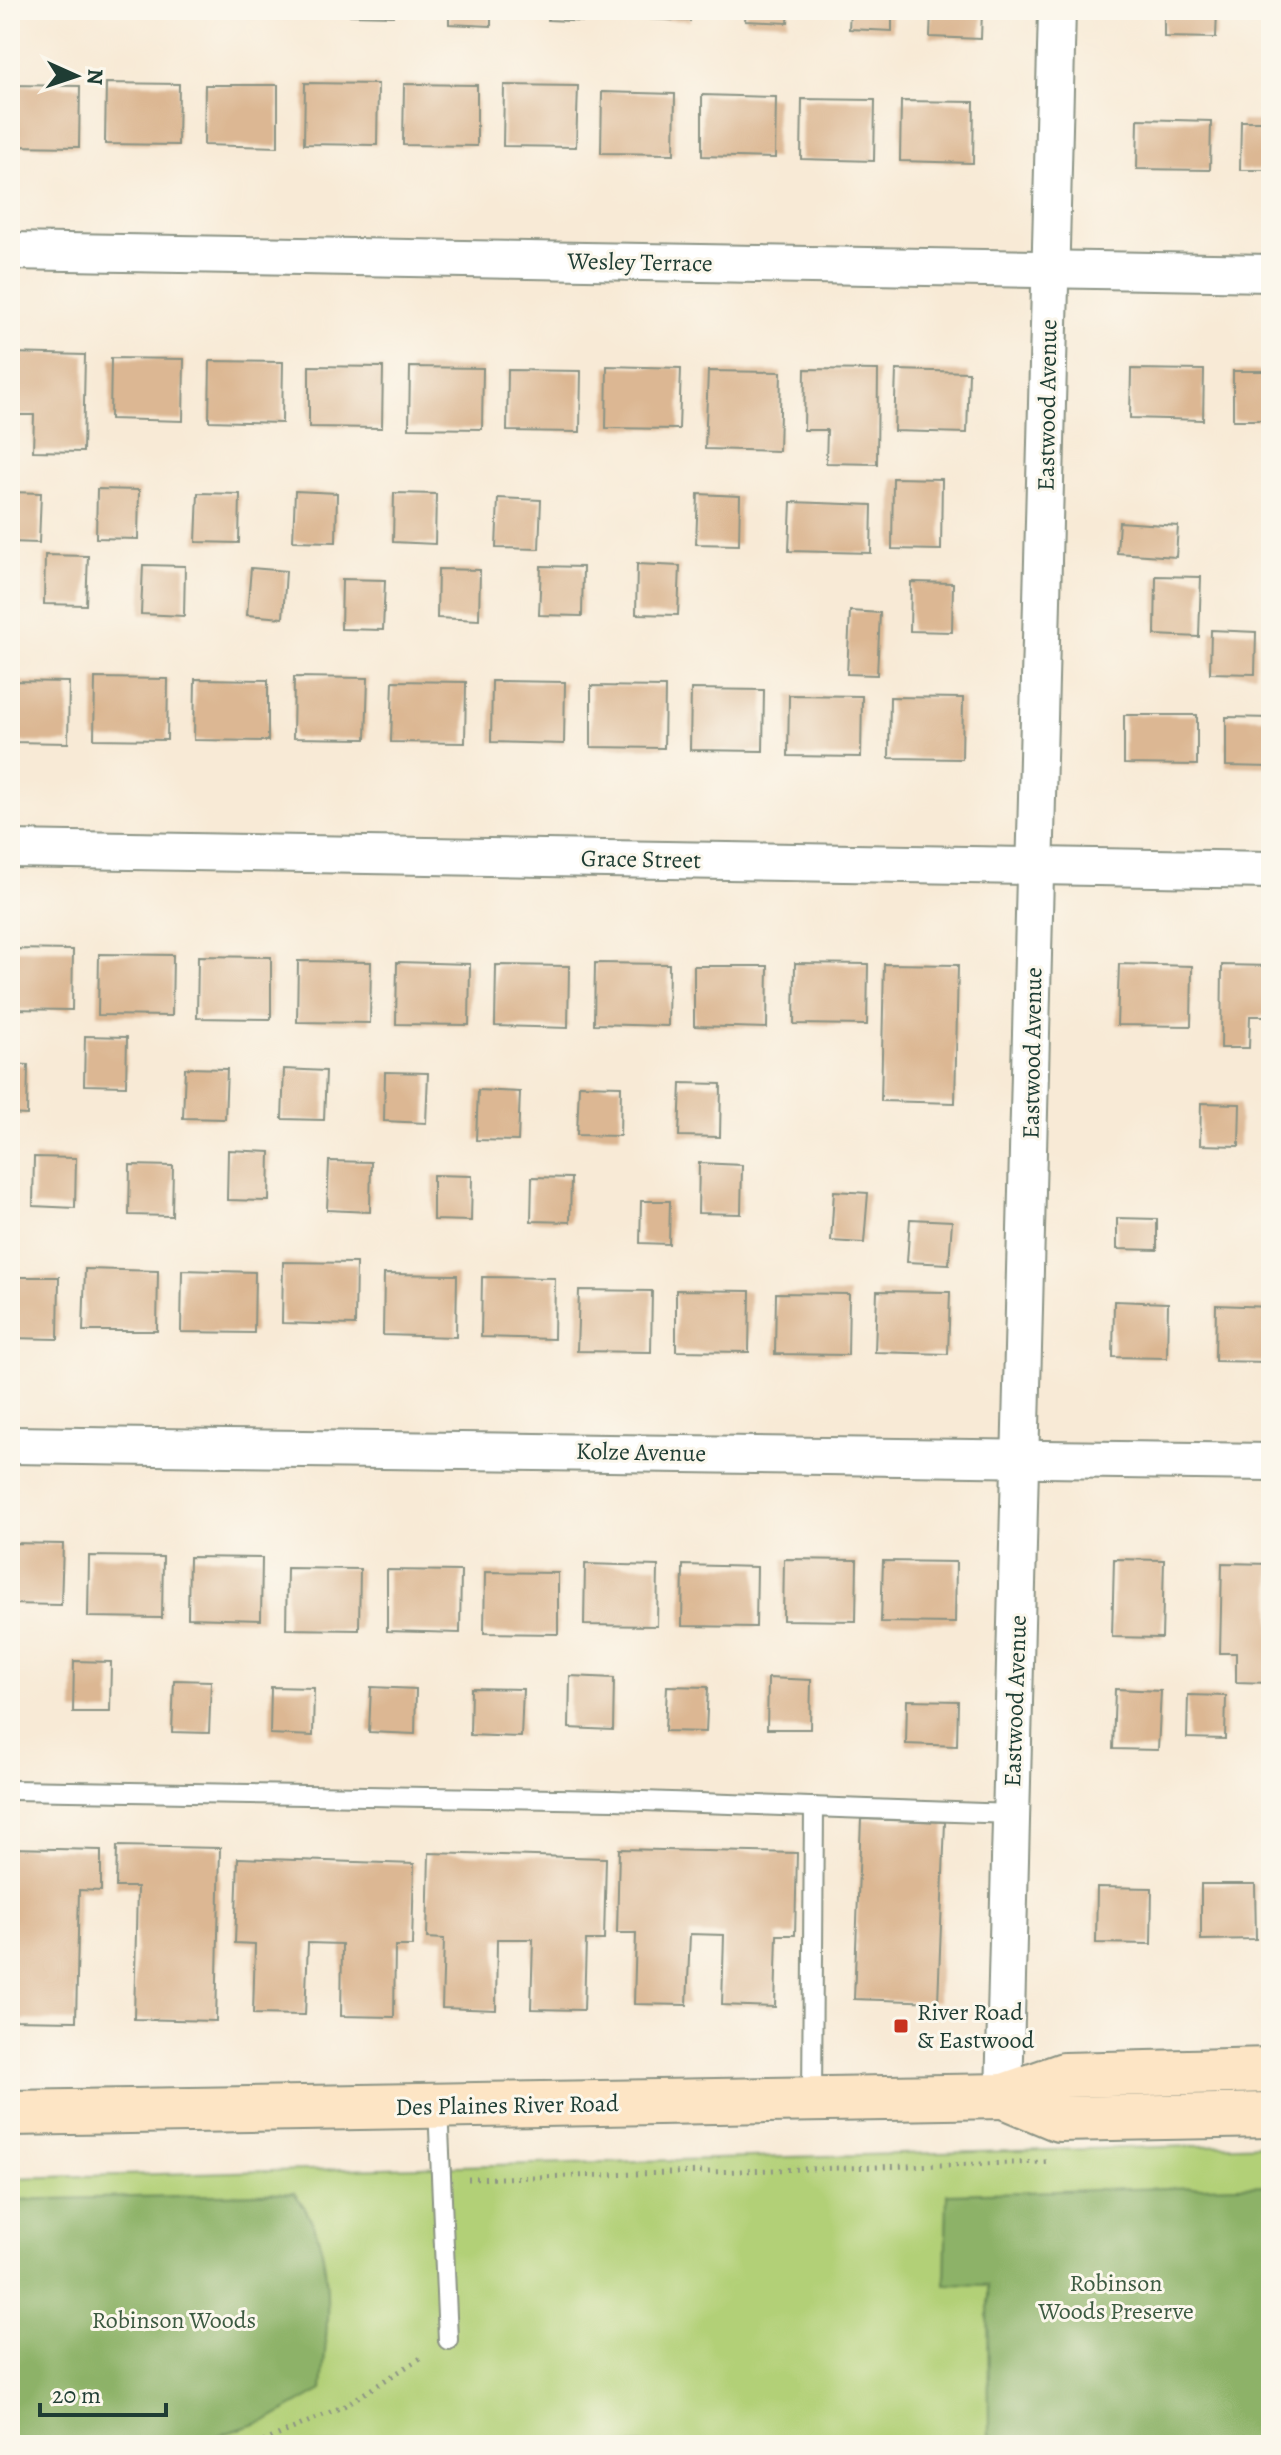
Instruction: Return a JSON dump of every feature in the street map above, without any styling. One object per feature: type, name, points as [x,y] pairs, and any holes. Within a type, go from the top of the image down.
[{"type":"main road","name":"Des Plaines River Road","points":[[10,2113],[1004,2096],[1064,2075],[1271,2070]]},
{"type":"main road","name":"Des Plaines River Road","points":[[1004,2096],[1059,2119],[1271,2115]]},
{"type":"street","name":"Eastwood Avenue","points":[[1004,2096],[1057,10]]},
{"type":"street","name":"Wesley Terrace","points":[[10,251],[1271,273]]},
{"type":"street","name":"Grace Street","points":[[10,849],[1271,870]]},
{"type":"street","name":"Kolze Avenue","points":[[10,1445],[1271,1462]]},
{"type":"lane","points":[[10,1790],[613,1800],[1012,1814]]},
{"type":"lane","points":[[812,2099],[814,1807]]},
{"type":"lane","points":[[438,2106],[448,2340]]},
{"type":"path","points":[[441,2180],[1054,2162]]},
{"type":"path","points":[[256,2445],[344,2406],[448,2340]]},
{"type":"green space","name":"Robinson Woods Preserve","points":[[1271,2144],[1271,2445],[10,2445],[10,2178]]},
{"type":"green space","points":[[1271,2185],[1271,2445],[989,2445],[988,2285],[945,2284],[947,2194]]},
{"type":"green space","name":"Robinson Woods","points":[[294,2193],[308,2214],[324,2261],[327,2313],[322,2390],[269,2420],[187,2445],[10,2445],[10,2200]]},
{"type":"building","points":[[150,10],[193,10],[193,15],[150,14]]},
{"type":"building","points":[[247,10],[290,10],[289,19],[247,18]]},
{"type":"building","points":[[350,10],[393,10],[393,16],[350,15]]},
{"type":"building","points":[[449,10],[491,10],[491,26],[449,24]]},
{"type":"building","points":[[548,10],[591,10],[591,22],[548,20]]},
{"type":"building","points":[[647,10],[690,10],[690,21],[647,19]]},
{"type":"building","points":[[746,10],[789,10],[788,23],[745,21]]},
{"type":"building","points":[[850,10],[892,10],[892,31],[849,29]]},
{"type":"building","points":[[931,10],[982,10],[981,39],[930,37]]},
{"type":"building","points":[[1164,10],[1217,10],[1216,38],[1164,37]]},
{"type":"building","points":[[106,83],[179,84],[178,145],[105,144]]},
{"type":"building","points":[[305,83],[378,84],[377,145],[304,144]]},
{"type":"building","points":[[404,84],[477,85],[477,146],[403,145]]},
{"type":"building","points":[[10,85],[80,86],[79,147],[10,146]]},
{"type":"building","points":[[205,85],[278,85],[278,147],[204,145]]},
{"type":"building","points":[[504,85],[578,86],[576,147],[503,146]]},
{"type":"building","points":[[602,92],[675,94],[674,154],[601,153]]},
{"type":"building","points":[[702,95],[776,97],[775,158],[702,156]]},
{"type":"building","points":[[802,99],[875,100],[874,161],[801,159]]},
{"type":"building","points":[[901,101],[974,102],[973,163],[900,161]]},
{"type":"building","points":[[1138,119],[1211,121],[1210,170],[1137,169]]},
{"type":"building","points":[[1241,121],[1271,121],[1271,170],[1240,170]]},
{"type":"building","points":[[11,353],[85,355],[83,452],[33,451],[34,415],[10,415]]},
{"type":"building","points":[[111,358],[184,359],[183,421],[110,419]]},
{"type":"building","points":[[210,361],[283,362],[282,423],[209,421]]},
{"type":"building","points":[[309,366],[383,367],[382,428],[309,427]]},
{"type":"building","points":[[607,366],[681,368],[679,429],[606,428]]},
{"type":"building","points":[[410,367],[483,368],[482,429],[409,428]]},
{"type":"building","points":[[805,369],[878,370],[877,464],[826,463],[827,430],[804,430]]},
{"type":"building","points":[[1131,369],[1204,370],[1203,420],[1130,418]]},
{"type":"building","points":[[508,370],[581,371],[580,432],[507,431]]},
{"type":"building","points":[[896,370],[969,372],[967,433],[894,431]]},
{"type":"building","points":[[708,371],[781,372],[779,451],[705,449]]},
{"type":"building","points":[[1233,371],[1271,371],[1271,420],[1233,420]]},
{"type":"building","points":[[893,478],[942,479],[941,550],[892,549]]},
{"type":"building","points":[[97,489],[139,490],[138,539],[96,538]]},
{"type":"building","points":[[295,491],[337,493],[336,542],[293,541]]},
{"type":"building","points":[[10,492],[41,493],[39,543],[10,542]]},
{"type":"building","points":[[198,493],[240,494],[239,543],[196,542]]},
{"type":"building","points":[[394,493],[436,494],[435,544],[393,542]]},
{"type":"building","points":[[698,494],[740,496],[739,545],[696,544]]},
{"type":"building","points":[[498,498],[541,500],[539,549],[496,548]]},
{"type":"building","points":[[791,502],[872,505],[871,553],[789,551]]},
{"type":"building","points":[[1119,522],[1178,526],[1176,557],[1117,553]]},
{"type":"building","points":[[45,555],[88,556],[86,605],[44,604]]},
{"type":"building","points":[[637,564],[680,566],[678,615],[636,614]]},
{"type":"building","points":[[143,565],[185,566],[184,616],[141,614]]},
{"type":"building","points":[[541,566],[583,567],[582,616],[539,615]]},
{"type":"building","points":[[251,568],[286,571],[283,618],[247,615]]},
{"type":"building","points":[[438,569],[480,570],[479,620],[437,618]]},
{"type":"building","points":[[1156,576],[1201,577],[1199,637],[1155,635]]},
{"type":"building","points":[[342,579],[385,580],[383,630],[341,629]]},
{"type":"building","points":[[911,582],[953,583],[952,632],[910,631]]},
{"type":"building","points":[[850,611],[880,613],[877,675],[847,674]]},
{"type":"building","points":[[1211,630],[1256,632],[1255,674],[1210,673]]},
{"type":"building","points":[[294,677],[368,678],[366,739],[293,738]]},
{"type":"building","points":[[95,678],[168,679],[167,740],[94,739]]},
{"type":"building","points":[[195,679],[268,680],[268,741],[194,740]]},
{"type":"building","points":[[10,681],[69,682],[68,743],[10,742]]},
{"type":"building","points":[[393,681],[466,682],[465,743],[391,742]]},
{"type":"building","points":[[492,681],[565,682],[564,744],[491,742]]},
{"type":"building","points":[[591,686],[665,687],[664,748],[591,747]]},
{"type":"building","points":[[691,689],[764,690],[763,751],[690,750]]},
{"type":"building","points":[[789,695],[862,696],[861,757],[788,756]]},
{"type":"building","points":[[890,697],[963,698],[962,759],[889,758]]},
{"type":"building","points":[[1124,715],[1197,715],[1197,765],[1124,764]]},
{"type":"building","points":[[1226,717],[1271,718],[1271,767],[1226,766]]},
{"type":"building","points":[[10,949],[73,950],[72,1010],[10,1009]]},
{"type":"building","points":[[99,954],[173,955],[172,1016],[98,1015]]},
{"type":"building","points":[[198,956],[271,957],[271,1019],[197,1018]]},
{"type":"building","points":[[298,961],[371,962],[370,1023],[297,1022]]},
{"type":"building","points":[[397,962],[470,964],[469,1025],[396,1024]]},
{"type":"building","points":[[595,963],[669,964],[668,1026],[594,1024]]},
{"type":"building","points":[[795,963],[868,964],[867,1025],[794,1024]]},
{"type":"building","points":[[884,964],[958,965],[955,1103],[881,1101]]},
{"type":"building","points":[[1119,964],[1192,966],[1191,1026],[1117,1025]]},
{"type":"building","points":[[496,965],[569,966],[568,1028],[495,1026]]},
{"type":"building","points":[[1222,965],[1271,966],[1271,1016],[1250,1016],[1249,1048],[1221,1048]]},
{"type":"building","points":[[694,966],[768,966],[767,1028],[694,1026]]},
{"type":"building","points":[[85,1036],[127,1037],[126,1086],[84,1085]]},
{"type":"building","points":[[10,1064],[28,1065],[27,1115],[10,1114]]},
{"type":"building","points":[[185,1068],[227,1069],[225,1119],[183,1118]]},
{"type":"building","points":[[284,1069],[326,1071],[324,1120],[282,1119]]},
{"type":"building","points":[[385,1072],[428,1073],[426,1123],[384,1121]]},
{"type":"building","points":[[681,1083],[721,1084],[720,1137],[679,1136]]},
{"type":"building","points":[[579,1085],[621,1086],[620,1136],[577,1135]]},
{"type":"building","points":[[478,1090],[520,1092],[518,1141],[476,1140]]},
{"type":"building","points":[[1201,1103],[1240,1104],[1239,1146],[1200,1145]]},
{"type":"building","points":[[228,1150],[270,1152],[269,1201],[227,1200]]},
{"type":"building","points":[[34,1157],[76,1158],[75,1208],[33,1206]]},
{"type":"building","points":[[329,1161],[371,1162],[370,1212],[327,1210]]},
{"type":"building","points":[[699,1163],[742,1165],[741,1214],[698,1213]]},
{"type":"building","points":[[130,1165],[173,1166],[172,1216],[129,1215]]},
{"type":"building","points":[[433,1175],[472,1176],[471,1221],[433,1220]]},
{"type":"building","points":[[532,1177],[571,1178],[570,1222],[531,1221]]},
{"type":"building","points":[[834,1191],[868,1193],[864,1243],[831,1241]]},
{"type":"building","points":[[641,1201],[670,1201],[669,1244],[640,1243]]},
{"type":"building","points":[[1117,1218],[1157,1219],[1157,1250],[1117,1249]]},
{"type":"building","points":[[910,1219],[952,1221],[949,1264],[907,1262]]},
{"type":"building","points":[[283,1262],[356,1263],[355,1325],[282,1323]]},
{"type":"building","points":[[85,1269],[158,1271],[157,1331],[83,1331]]},
{"type":"building","points":[[182,1270],[255,1272],[254,1333],[181,1332]]},
{"type":"building","points":[[384,1274],[457,1275],[456,1337],[383,1335]]},
{"type":"building","points":[[10,1277],[59,1277],[58,1339],[10,1338]]},
{"type":"building","points":[[482,1277],[555,1278],[554,1339],[481,1337]]},
{"type":"building","points":[[579,1290],[652,1291],[651,1352],[577,1351]]},
{"type":"building","points":[[676,1290],[750,1291],[749,1352],[676,1351]]},
{"type":"building","points":[[877,1291],[950,1292],[948,1354],[875,1352]]},
{"type":"building","points":[[776,1293],[849,1294],[848,1355],[775,1354]]},
{"type":"building","points":[[1114,1301],[1168,1303],[1167,1358],[1113,1357]]},
{"type":"building","points":[[1216,1305],[1271,1307],[1270,1362],[1215,1361]]},
{"type":"building","points":[[10,1543],[63,1544],[61,1605],[10,1604]]},
{"type":"building","points":[[89,1556],[163,1557],[162,1618],[88,1617]]},
{"type":"building","points":[[189,1557],[262,1558],[261,1620],[188,1618]]},
{"type":"building","points":[[784,1559],[857,1560],[856,1621],[783,1620]]},
{"type":"building","points":[[1114,1559],[1164,1560],[1162,1638],[1112,1637]]},
{"type":"building","points":[[883,1561],[956,1562],[955,1623],[881,1622]]},
{"type":"building","points":[[1222,1563],[1271,1564],[1271,1683],[1236,1682],[1236,1653],[1220,1653]]},
{"type":"building","points":[[585,1564],[658,1566],[657,1626],[584,1625]]},
{"type":"building","points":[[683,1565],[757,1567],[756,1627],[682,1626]]},
{"type":"building","points":[[287,1568],[360,1569],[359,1630],[286,1629]]},
{"type":"building","points":[[387,1570],[461,1571],[460,1633],[387,1631]]},
{"type":"building","points":[[485,1572],[558,1573],[558,1634],[484,1633]]},
{"type":"building","points":[[74,1661],[111,1662],[110,1712],[73,1712]]},
{"type":"building","points":[[570,1676],[614,1678],[613,1730],[569,1728]]},
{"type":"building","points":[[768,1678],[811,1680],[810,1729],[767,1729]]},
{"type":"building","points":[[174,1680],[211,1681],[209,1733],[172,1732]]},
{"type":"building","points":[[667,1686],[708,1687],[706,1732],[665,1731]]},
{"type":"building","points":[[271,1687],[314,1688],[313,1736],[270,1734]]},
{"type":"building","points":[[371,1687],[416,1689],[415,1734],[369,1732]]},
{"type":"building","points":[[471,1688],[523,1689],[521,1737],[470,1735]]},
{"type":"building","points":[[1115,1689],[1161,1691],[1158,1750],[1113,1749]]},
{"type":"building","points":[[1188,1695],[1226,1696],[1225,1739],[1187,1738]]},
{"type":"building","points":[[907,1700],[958,1701],[957,1746],[906,1744]]},
{"type":"building","points":[[861,1819],[945,1822],[938,2002],[854,1999]]},
{"type":"building","points":[[117,1846],[220,1848],[216,2021],[134,2019],[137,1887],[116,1887]]},
{"type":"building","points":[[10,1848],[101,1850],[101,1891],[79,1890],[76,2021],[10,2020]]},
{"type":"building","points":[[619,1849],[797,1853],[795,1935],[777,1935],[775,2007],[722,2005],[724,1935],[690,1934],[687,2005],[634,2004],[636,1933],[617,1933]]},
{"type":"building","points":[[429,1853],[606,1858],[604,1940],[586,1940],[584,2010],[531,2009],[533,1939],[497,1939],[496,2010],[442,2008],[444,1939],[427,1938]]},
{"type":"building","points":[[238,1858],[414,1864],[412,1946],[395,1946],[394,2017],[341,2016],[342,1944],[308,1943],[305,2015],[253,2014],[255,1944],[235,1943]]},
{"type":"building","points":[[1201,1884],[1255,1884],[1256,1939],[1201,1940]]},
{"type":"building","points":[[1097,1887],[1152,1888],[1151,1944],[1096,1943]]},
{"type":"place","name":"River Road & Eastwood","points":[[901,2026]]}]
